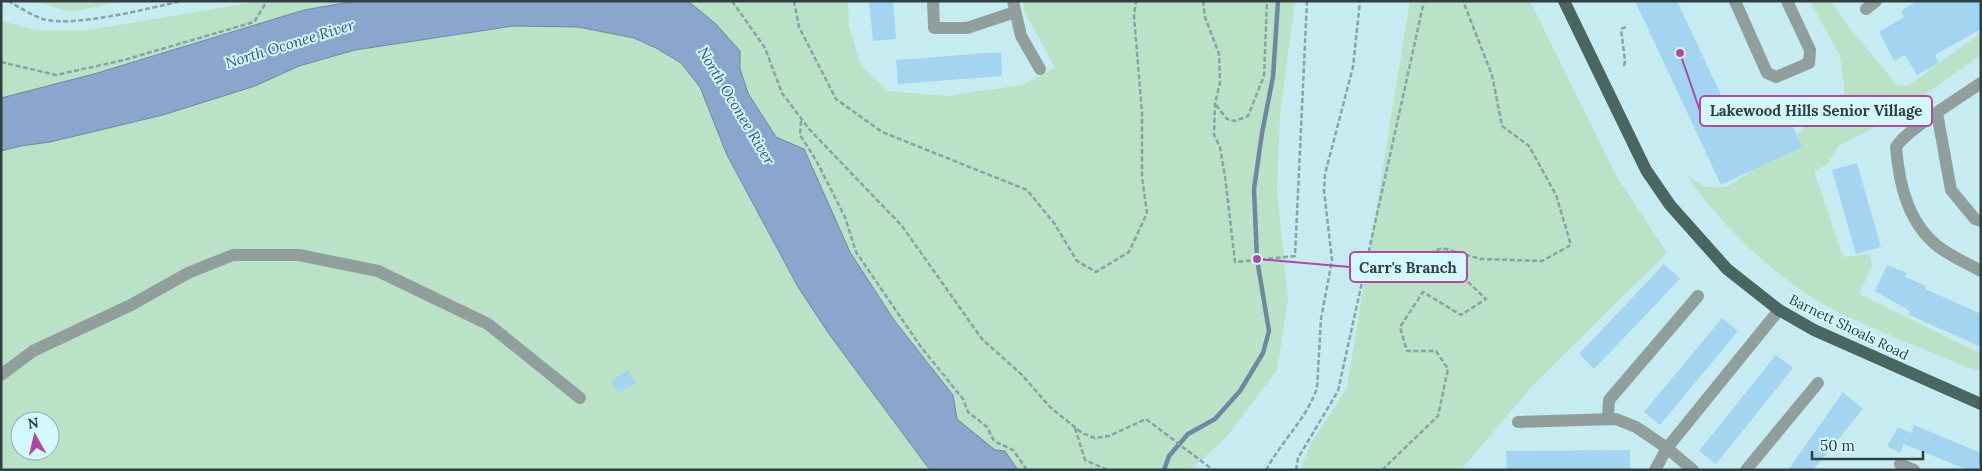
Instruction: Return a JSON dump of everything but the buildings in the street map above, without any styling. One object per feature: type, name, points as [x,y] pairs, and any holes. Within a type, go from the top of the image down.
[{"type":"main road","name":"Barnett Shoals Road","points":[[1564,1],[1646,170],[1670,205],[1727,269],[1779,310],[1860,352],[1981,404]]},
{"type":"street","points":[[934,1],[934,28],[966,28],[1014,7],[1021,36],[1040,69]]},
{"type":"street","points":[[1734,1],[1767,73],[1776,77],[1809,63],[1810,50],[1787,1]]},
{"type":"street","points":[[1866,9],[1876,1]]},
{"type":"street","points":[[1980,85],[1937,113],[1896,147],[1901,186],[1917,224],[1942,249],[1981,271]]},
{"type":"street","points":[[1937,113],[1951,190],[1975,219],[1981,221]]},
{"type":"street","points":[[1,375],[33,351],[131,305],[188,273],[233,255],[299,255],[378,270],[488,324],[580,398]]},
{"type":"street","points":[[1608,419],[1609,400],[1698,296]]},
{"type":"street","points":[[1655,470],[1667,448],[1779,310]]},
{"type":"street","points":[[1746,470],[1818,383]]},
{"type":"street","points":[[1518,422],[1616,419],[1636,427],[1667,448],[1693,470]]},
{"type":"street","points":[[1900,464],[1914,470]]},
{"type":"path","points":[[8,1],[44,19],[70,20],[98,19],[182,1]]},
{"type":"path","points":[[1,62],[56,75],[124,60],[254,22],[267,1]]},
{"type":"path","points":[[732,1],[764,48],[782,93],[802,119],[902,226],[982,338],[1022,375],[1050,407],[1075,428],[1096,438],[1109,436],[1146,419],[1212,469]]},
{"type":"path","points":[[794,1],[799,27],[836,99],[882,132],[1028,190],[1054,223],[1077,261],[1096,272],[1129,252],[1147,213],[1142,177],[1142,113],[1134,16],[1136,1]]},
{"type":"path","points":[[1203,1],[1204,17],[1218,54],[1220,82],[1215,104],[1214,135],[1220,147],[1225,176],[1235,262],[1295,256],[1307,1]]},
{"type":"path","points":[[1215,104],[1227,119],[1235,120],[1248,116],[1264,76],[1266,1]]},
{"type":"path","points":[[1266,470],[1277,449],[1314,398],[1317,388],[1321,319],[1332,260],[1324,190],[1325,174],[1353,67],[1360,1]]},
{"type":"path","points":[[1296,470],[1298,458],[1338,391],[1424,1]]},
{"type":"path","points":[[1382,470],[1438,416],[1448,369],[1436,352],[1407,351],[1400,327],[1423,292],[1462,315],[1486,299],[1467,281],[1440,263],[1430,253],[1442,248],[1481,259],[1542,261],[1571,245],[1556,195],[1529,146],[1502,126],[1492,75],[1463,1]]},
{"type":"path","points":[[1624,66],[1621,29],[1628,26]]},
{"type":"path","points":[[802,119],[800,135],[816,160],[845,217],[856,252],[921,347],[963,399],[968,412],[988,427],[994,441],[1014,450],[1027,470]]},
{"type":"path","points":[[1075,428],[1086,460],[1108,470]]},
{"type":"green space","points":[[32,1],[125,1],[71,12]]},
{"type":"green space","points":[[261,1],[356,1],[304,10],[94,74],[1,98],[1,21],[35,30],[90,30]]},
{"type":"green space","points":[[688,1],[848,1],[849,27],[861,65],[888,91],[947,96],[1022,85],[1055,68],[1024,10],[1023,1],[1295,1],[1280,114],[1277,191],[1288,299],[1277,370],[1225,439],[1190,470],[1018,470],[1005,451],[995,450],[957,419],[953,394],[894,320],[850,252],[804,149],[776,137],[747,90],[740,69],[740,51],[716,24]]},
{"type":"green space","points":[[1410,1],[1530,1],[1617,177],[1667,253],[1534,384],[1461,470],[1300,470],[1311,443],[1347,388]]},
{"type":"green space","points":[[1810,1],[1831,1],[1848,26],[1898,86],[1909,85],[1981,33],[1981,55],[1884,123],[1838,146],[1827,165],[1814,171],[1843,257],[1870,254],[1872,266],[1859,294],[1981,354],[1981,371],[1963,366],[1855,320],[1818,301],[1776,271],[1737,236],[1719,217],[1688,177],[1706,187],[1726,187],[1783,152],[1804,127],[1830,115],[1845,92],[1840,56]]},
{"type":"green space","points":[[513,26],[577,27],[634,38],[656,48],[681,63],[700,87],[727,155],[798,287],[829,334],[930,470],[1,470],[1,151],[50,142],[163,115],[255,86],[299,66],[355,50]]},
{"type":"water","name":"North Oconee River","points":[[356,1],[688,1],[716,24],[740,51],[740,69],[748,93],[776,137],[804,149],[850,252],[894,320],[953,395],[957,419],[995,450],[1005,451],[1018,470],[930,470],[829,334],[798,287],[727,155],[700,87],[681,63],[656,48],[634,38],[578,27],[513,26],[355,50],[299,66],[255,86],[163,115],[50,142],[1,151],[1,98],[94,74],[304,10]]},
{"type":"waterway","points":[[1164,470],[1169,456],[1188,434],[1215,419],[1240,391],[1263,353],[1269,331],[1257,259],[1254,189],[1273,77],[1278,1]]},
{"type":"place","name":"Lakewood Hills Senior Village","points":[[1680,53]]},
{"type":"place","name":"Carr's Branch","points":[[1257,259]]}]
